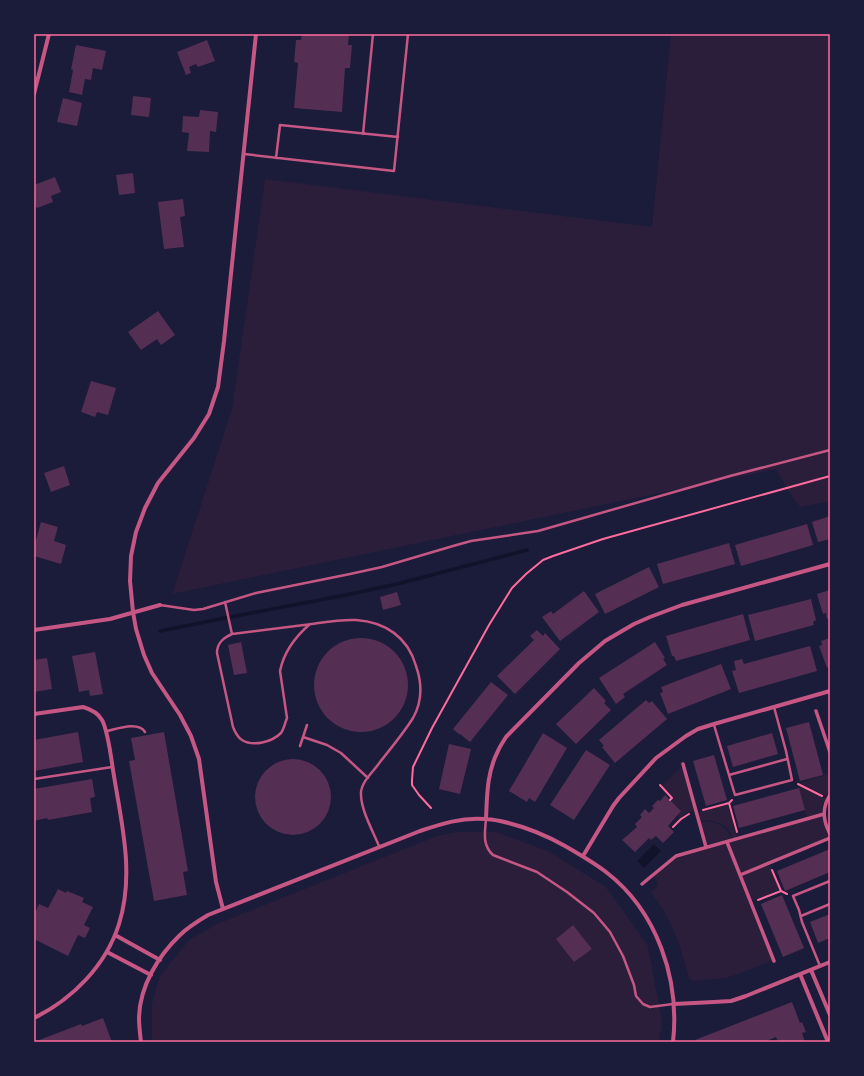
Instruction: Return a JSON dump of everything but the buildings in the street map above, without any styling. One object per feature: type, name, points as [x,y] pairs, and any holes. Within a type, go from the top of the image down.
[{"type":"street","points":[[34,94],[49,34]]},
{"type":"street","points":[[224,909],[216,882],[199,759],[191,736],[180,715],[152,673],[144,655],[137,636],[130,581],[131,556],[136,532],[145,508],[158,483],[194,438],[209,414],[218,387],[256,34]]},
{"type":"street","points":[[486,819],[488,780],[498,750],[506,737],[575,666],[596,648],[634,624],[665,610],[830,564]]},
{"type":"street","points":[[34,630],[110,619],[160,605]]},
{"type":"street","points":[[583,856],[619,798],[656,758],[686,736],[698,729],[830,691]]},
{"type":"street","points":[[34,714],[83,707],[95,712],[102,718],[106,731],[127,865],[124,904],[115,935],[107,952],[85,981],[67,997],[34,1018]]},
{"type":"street","points":[[816,711],[830,752]]},
{"type":"street","points":[[683,764],[706,847]]},
{"type":"street","points":[[829,797],[824,814],[826,826],[830,834]]},
{"type":"street","points":[[642,884],[673,857],[824,814]]},
{"type":"street","points":[[141,1042],[139,1017],[144,989],[150,975],[180,934],[193,924],[208,915],[379,846],[440,824],[462,819],[486,819],[519,825],[552,839],[583,856],[606,872],[627,892],[644,913],[656,935],[671,980],[674,1004],[673,1042]]},
{"type":"street","points":[[740,875],[830,838]]},
{"type":"street","points":[[727,842],[774,961]]},
{"type":"street","points":[[115,935],[160,960]]},
{"type":"street","points":[[107,952],[150,975]]},
{"type":"street","points":[[674,1004],[730,1001],[830,962]]},
{"type":"street","points":[[811,970],[830,1015]]},
{"type":"street","points":[[800,974],[828,1042]]},
{"type":"lane","points":[[363,134],[373,34]]},
{"type":"lane","points":[[243,154],[394,171],[408,34]]},
{"type":"lane","points":[[276,158],[280,125],[398,137]]},
{"type":"lane","points":[[160,605],[194,610],[203,609],[256,593],[382,567],[471,541],[538,531],[730,476],[830,450]]},
{"type":"lane","points":[[225,602],[232,634]]},
{"type":"lane","points":[[310,624],[291,642],[281,666],[280,671],[287,718],[285,726],[281,732],[275,738],[267,741],[260,743],[248,743],[243,741],[236,734],[233,727],[217,654],[217,648],[225,638],[232,634],[310,624],[345,620],[366,621],[394,632],[403,640],[414,658],[419,674],[421,689],[420,701],[410,723],[368,778],[361,791],[361,800],[364,810],[379,846]]},
{"type":"lane","points":[[714,724],[736,795],[792,780],[774,707]]},
{"type":"lane","points":[[300,746],[307,725]]},
{"type":"lane","points":[[106,731],[136,726],[142,728],[145,732]]},
{"type":"lane","points":[[303,737],[327,745],[341,753],[368,778]]},
{"type":"lane","points":[[729,775],[787,759]]},
{"type":"lane","points":[[34,779],[112,767]]},
{"type":"lane","points":[[486,819],[485,844],[493,854],[537,872],[567,892],[594,913],[610,932],[623,956],[634,985],[636,996],[642,1004],[650,1007],[674,1004]]},
{"type":"lane","points":[[820,966],[793,896],[830,881]]},
{"type":"lane","points":[[800,916],[830,904]]},
{"type":"path","points":[[431,808],[412,785],[413,767],[432,728],[489,625],[512,588],[526,574],[548,558],[603,539],[830,476]]},
{"type":"path","points":[[792,780],[829,797]]},
{"type":"path","points":[[660,786],[672,798],[670,800]]},
{"type":"path","points":[[729,802],[739,838]]},
{"type":"path","points":[[769,863],[781,891],[793,896]]},
{"type":"path","points":[[751,903],[781,891]]},
{"type":"shaded area","points":[[671,34],[830,34],[830,501],[800,507],[776,469],[172,594],[232,409],[265,179],[652,227]]},
{"type":"shaded area","points":[[681,767],[683,769],[695,810],[686,813],[680,818],[677,815],[681,810],[671,801],[674,797],[662,786]]},
{"type":"shaded area","points":[[830,773],[830,791],[826,796],[799,783],[823,776]]},
{"type":"shaded area","points":[[800,786],[825,799],[822,806],[822,814],[807,818],[798,788]]},
{"type":"shaded area","points":[[728,805],[737,835],[733,838],[724,826],[711,821],[700,821],[699,812]]},
{"type":"shaded area","points":[[822,816],[824,827],[829,837],[740,872],[729,842]]},
{"type":"shaded area","points":[[701,822],[711,822],[720,825],[730,834],[732,839],[709,845],[707,844]]},
{"type":"shaded area","points":[[457,832],[496,832],[548,851],[606,887],[648,946],[662,1022],[659,1042],[152,1042],[152,1003],[160,976],[189,940],[217,924],[437,836]]},
{"type":"shaded area","points":[[654,844],[661,851],[644,868],[637,861]]},
{"type":"shaded area","points":[[725,844],[772,961],[726,978],[693,981],[689,979],[679,944],[670,922],[650,892],[657,887],[657,881],[654,876],[675,857]]},
{"type":"shaded area","points":[[767,865],[770,866],[779,888],[778,891],[754,900],[751,899],[743,874]]},
{"type":"waterway","points":[[160,631],[397,584],[527,550]]}]
